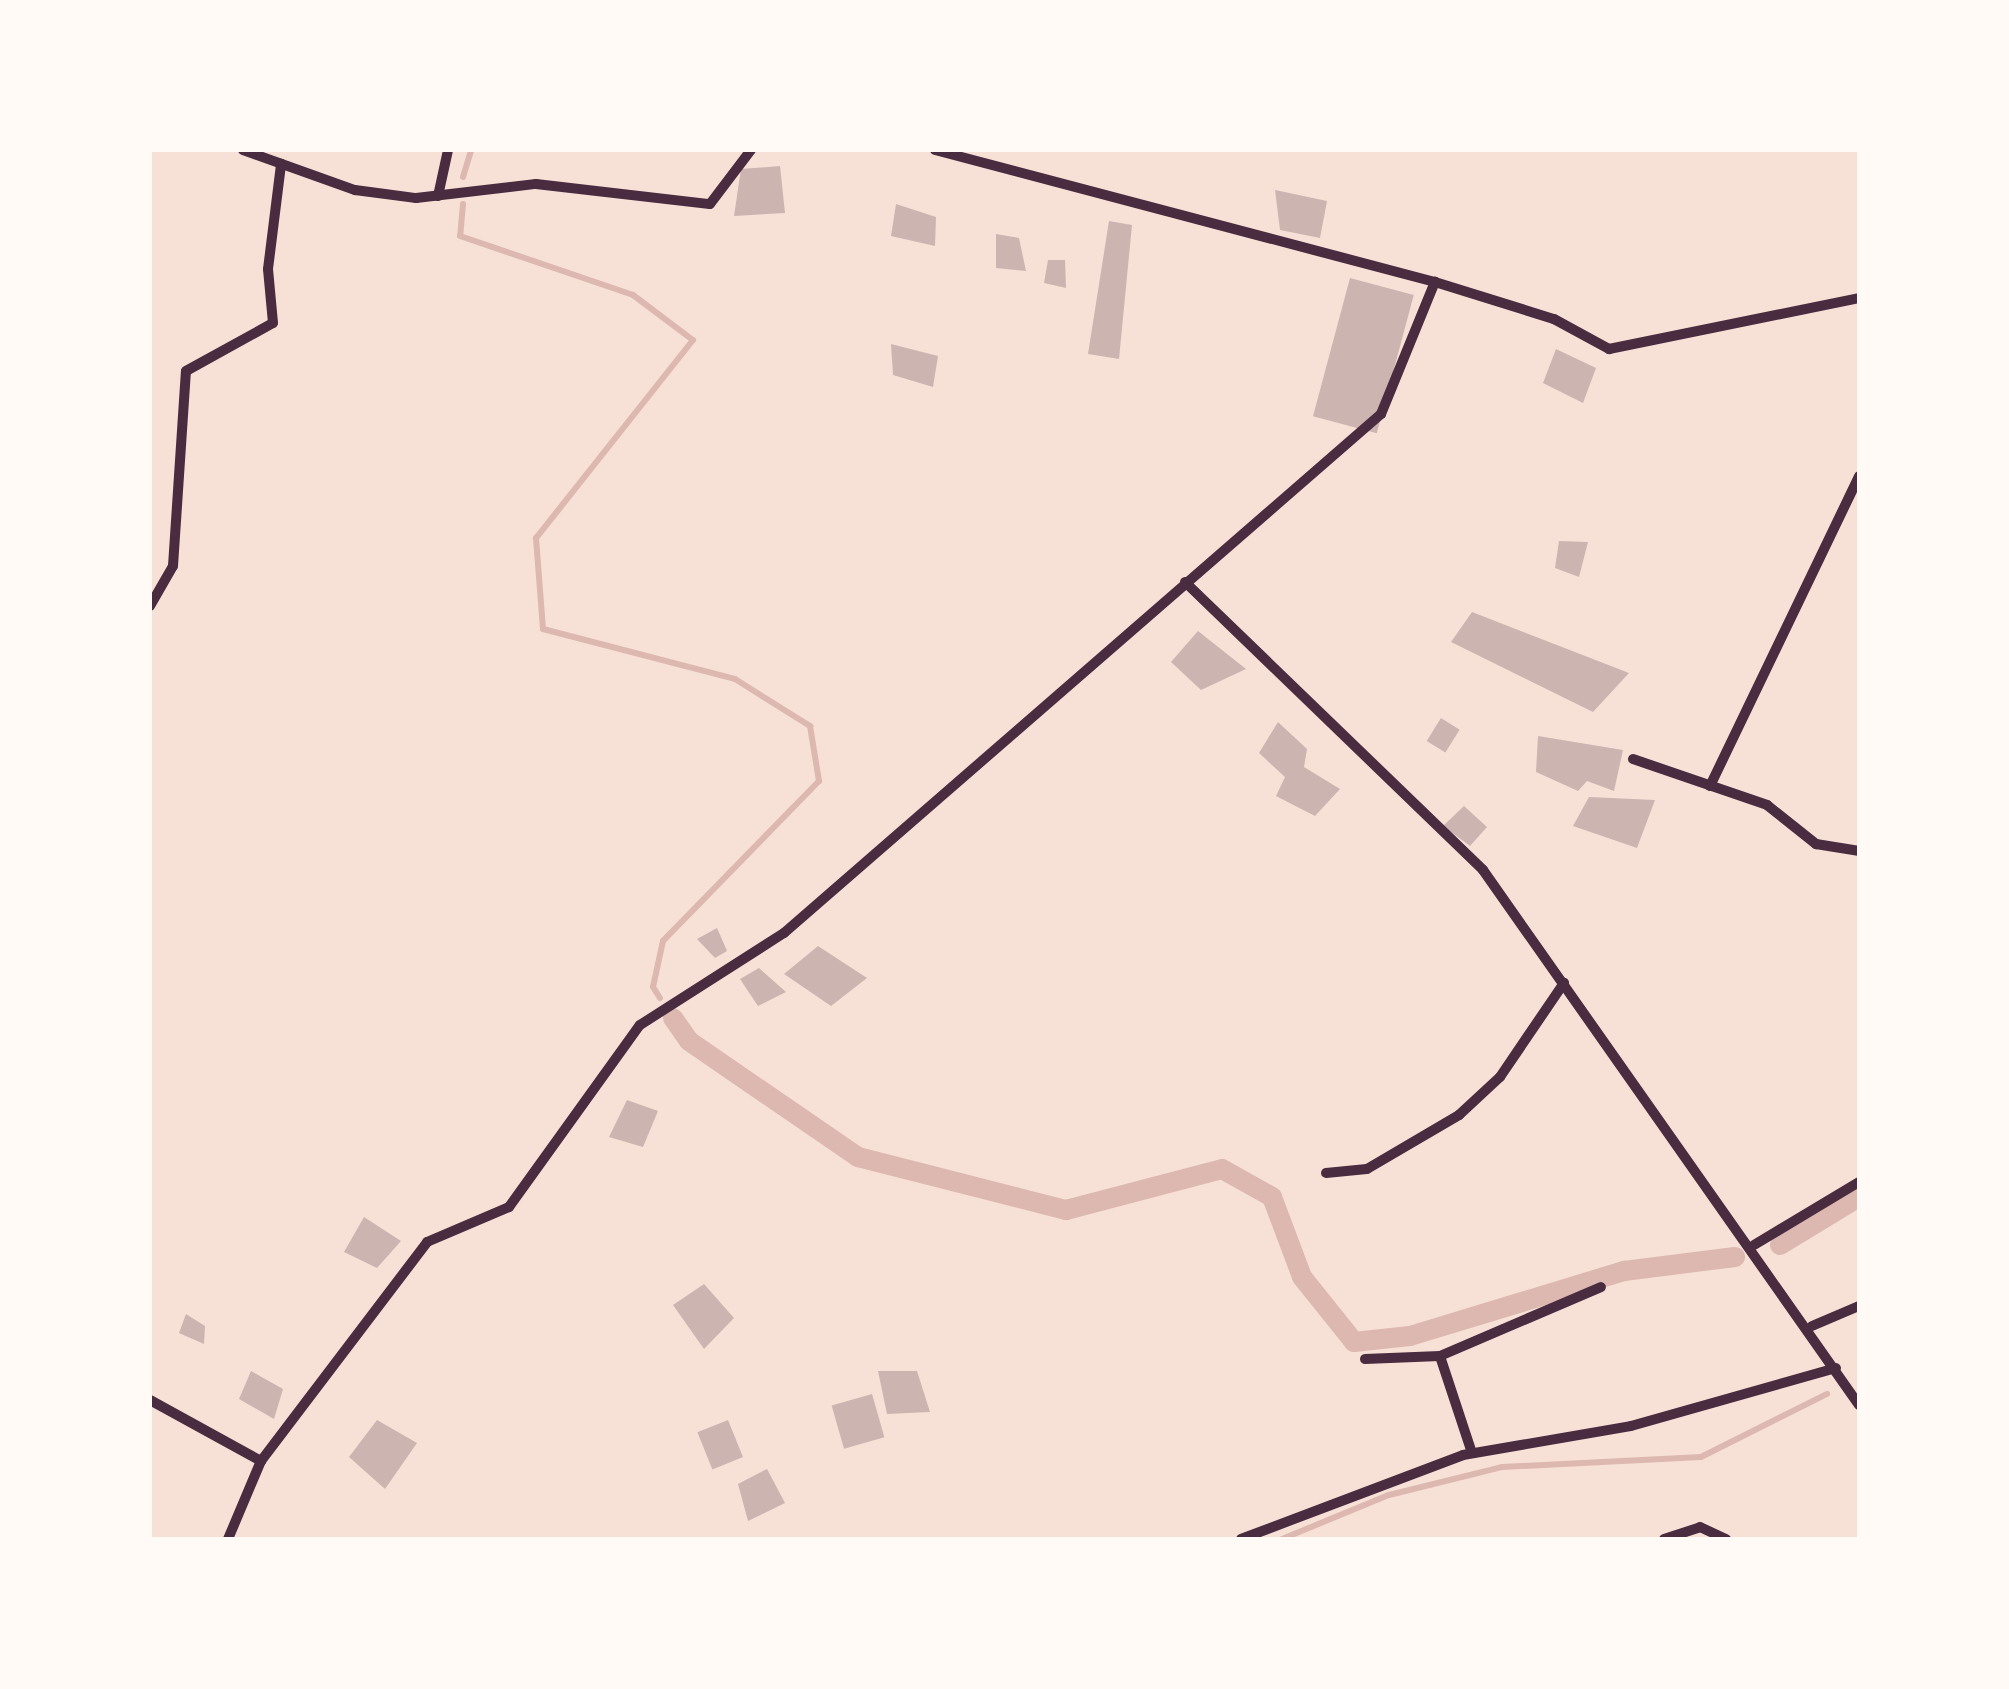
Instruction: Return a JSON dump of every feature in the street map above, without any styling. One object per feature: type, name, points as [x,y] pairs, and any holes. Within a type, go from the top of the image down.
[{"type":"street","points":[[244,150],[355,190],[438,196],[536,184],[710,204],[751,150]]},
{"type":"street","points":[[438,196],[448,150]]},
{"type":"street","points":[[935,150],[1434,282],[1554,319],[1609,349],[1859,298]]},
{"type":"street","points":[[150,606],[173,566],[186,372],[272,323],[268,269],[280,164]]},
{"type":"street","points":[[228,1539],[261,1461],[427,1242],[509,1207],[640,1025],[784,933],[1382,414],[1434,282]]},
{"type":"street","points":[[1710,786],[1859,476]]},
{"type":"street","points":[[1185,582],[1483,870],[1812,1326],[1859,1405]]},
{"type":"street","points":[[1633,759],[1781,812],[1816,844],[1859,851]]},
{"type":"street","points":[[1326,1172],[1367,1169],[1458,1115],[1500,1078],[1564,983]]},
{"type":"street","points":[[1754,1245],[1859,1182]]},
{"type":"street","points":[[1365,1359],[1440,1356],[1601,1287]]},
{"type":"street","points":[[1812,1326],[1859,1306]]},
{"type":"street","points":[[1440,1356],[1472,1453]]},
{"type":"street","points":[[1241,1539],[1472,1453],[1631,1426],[1836,1368]]},
{"type":"street","points":[[150,1400],[261,1461]]},
{"type":"street","points":[[1664,1539],[1700,1527],[1726,1539]]},
{"type":"building","points":[[780,166],[785,213],[734,216],[741,169]]},
{"type":"building","points":[[1275,190],[1327,201],[1320,238],[1280,230]]},
{"type":"building","points":[[896,204],[936,217],[935,246],[891,236]]},
{"type":"building","points":[[1109,221],[1132,225],[1119,359],[1088,354]]},
{"type":"building","points":[[996,234],[1019,238],[1026,271],[996,268]]},
{"type":"building","points":[[1048,260],[1065,260],[1066,288],[1044,283]]},
{"type":"building","points":[[1350,278],[1414,295],[1377,433],[1313,416]]},
{"type":"building","points":[[891,344],[938,356],[933,387],[893,375]]},
{"type":"building","points":[[1556,349],[1596,368],[1583,403],[1543,383]]},
{"type":"building","points":[[1559,541],[1588,542],[1579,577],[1555,568]]},
{"type":"building","points":[[1472,612],[1629,673],[1593,712],[1451,642]]},
{"type":"building","points":[[1198,631],[1246,669],[1201,690],[1171,662]]},
{"type":"building","points":[[1441,718],[1460,730],[1445,753],[1427,741]]},
{"type":"building","points":[[1278,722],[1307,749],[1304,767],[1340,789],[1315,816],[1276,796],[1285,777],[1259,753]]},
{"type":"building","points":[[1538,736],[1623,750],[1614,791],[1587,781],[1578,791],[1536,772]]},
{"type":"building","points":[[1589,797],[1655,800],[1637,848],[1573,826]]},
{"type":"building","points":[[1464,806],[1487,827],[1470,846],[1443,826]]},
{"type":"building","points":[[717,928],[727,951],[715,958],[697,939]]},
{"type":"building","points":[[818,946],[867,978],[831,1006],[784,974]]},
{"type":"building","points":[[759,968],[786,992],[758,1006],[740,979]]},
{"type":"building","points":[[627,1100],[658,1111],[643,1147],[609,1137]]},
{"type":"building","points":[[364,1217],[401,1241],[377,1268],[344,1252]]},
{"type":"building","points":[[704,1284],[734,1318],[704,1349],[673,1305]]},
{"type":"building","points":[[186,1314],[205,1326],[204,1344],[179,1333]]},
{"type":"building","points":[[251,1371],[283,1389],[274,1419],[239,1399]]},
{"type":"building","points":[[878,1371],[917,1371],[930,1412],[887,1414]]},
{"type":"building","points":[[872,1394],[884,1437],[844,1449],[832,1406]]},
{"type":"building","points":[[377,1420],[417,1443],[385,1489],[349,1457]]},
{"type":"building","points":[[728,1420],[743,1457],[712,1469],[697,1432]]},
{"type":"building","points":[[767,1469],[785,1503],[748,1521],[738,1484]]},
{"type":"waterway","points":[[463,177],[471,150]]},
{"type":"waterway","points":[[463,204],[460,236],[633,295],[693,340],[536,538],[543,629],[735,679],[810,726],[819,781],[663,941],[653,987],[660,998]]},
{"type":"waterway","points":[[673,1018],[689,1041],[858,1157],[1066,1210],[1222,1169],[1272,1197],[1302,1277],[1354,1342],[1410,1336],[1624,1271],[1735,1257]]},
{"type":"waterway","points":[[1780,1245],[1859,1197]]},
{"type":"waterway","points":[[1282,1539],[1389,1495],[1502,1467],[1701,1457],[1827,1394]]}]
